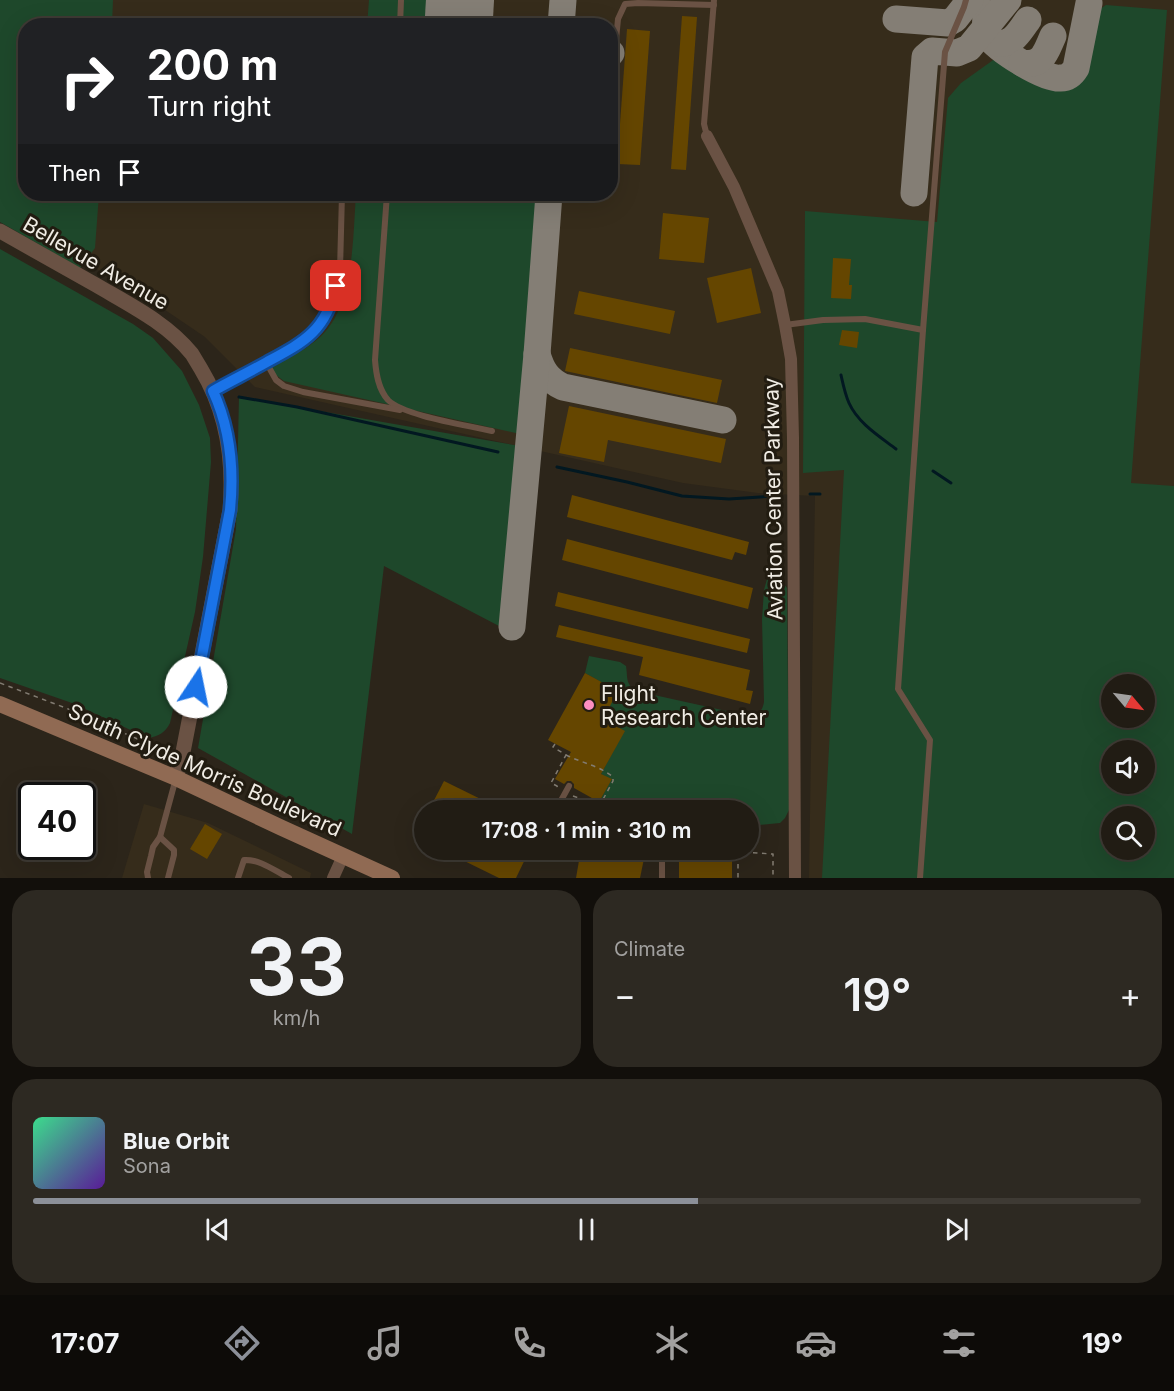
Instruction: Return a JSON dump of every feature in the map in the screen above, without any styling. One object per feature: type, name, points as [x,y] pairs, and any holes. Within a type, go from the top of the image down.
[{"type":"main road","name":"South Clyde Morris Boulevard","points":[[0,704],[176,778],[392,878]]},
{"type":"street","name":"Aviation Center Parkway","points":[[707,136],[734,187],[778,291],[790,359],[793,438],[795,878]]},
{"type":"street","name":"Bellevue Avenue","points":[[0,231],[143,312],[166,328],[192,354],[217,400],[228,435],[232,485],[230,510],[176,778]]},
{"type":"street","points":[[333,878],[343,856]]},
{"type":"lane","points":[[400,18],[401,0]]},
{"type":"lane","points":[[920,878],[930,740],[898,688],[945,52],[966,0]]},
{"type":"lane","points":[[618,20],[625,4],[714,2],[704,124],[707,136]]},
{"type":"lane","points":[[213,391],[300,344],[315,331],[324,318],[333,303],[340,270],[342,201]]},
{"type":"lane","points":[[386,201],[375,360],[376,374],[387,399],[408,412]]},
{"type":"lane","points":[[785,325],[823,320],[865,319],[923,330]]},
{"type":"lane","points":[[266,363],[276,380],[284,386],[303,392],[492,431]]},
{"type":"lane","points":[[148,878],[147,872],[153,847],[160,837],[176,778]]},
{"type":"lane","points":[[561,800],[569,786]]},
{"type":"lane","points":[[160,837],[174,850],[168,878]]},
{"type":"lane","points":[[238,878],[244,860],[257,862],[289,878]]},
{"type":"lane","points":[[662,860],[662,878]]},
{"type":"path","points":[[0,682],[156,747],[167,747]]},
{"type":"path","points":[[555,744],[553,747],[566,755],[591,764],[613,777],[603,800]]},
{"type":"path","points":[[559,792],[557,786],[551,783],[566,755]]},
{"type":"path","points":[[567,796],[586,800]]},
{"type":"path","points":[[759,852],[773,854],[773,878]]},
{"type":"path","points":[[738,860],[738,878]]},
{"type":"shaded area","points":[[0,0],[1174,0],[1174,878],[809,878],[815,496],[758,493],[683,483],[255,387],[205,337],[146,297],[0,214]]},
{"type":"shaded area","points":[[144,804],[208,823],[311,873],[310,878],[122,878]]},
{"type":"green space","points":[[0,0],[113,0],[112,18],[18,18],[18,201],[98,201],[95,248],[80,268],[0,222]]},
{"type":"green space","points":[[369,0],[435,0],[435,14],[480,18],[368,18]]},
{"type":"green space","points":[[1106,5],[1167,10],[1131,483],[1174,486],[1174,878],[822,878],[844,470],[803,473],[805,211],[937,222],[948,98],[961,83],[996,58],[1029,77],[1054,86],[1066,86],[1076,81],[1085,71],[1097,11]]},
{"type":"green space","points":[[356,201],[537,201],[520,434],[284,381],[276,375],[271,368],[313,343],[335,319],[347,285],[353,247]]},
{"type":"green space","points":[[0,249],[133,324],[153,338],[182,371],[199,405],[210,438],[211,462],[203,557],[195,612],[170,723],[164,732],[155,736],[148,738],[72,703],[0,678]]},
{"type":"green space","points":[[239,397],[520,446],[499,626],[384,566],[352,834],[198,748],[236,529]]},
{"type":"green space","points":[[774,577],[780,579],[787,588],[789,810],[785,818],[780,823],[759,825],[759,800],[600,800],[611,780],[601,774],[624,731],[603,719],[617,691],[585,673],[589,656],[620,662],[626,666],[629,683],[636,691],[749,716],[760,712],[764,702],[762,619],[767,579]]},
{"type":"building","points":[[682,16],[697,17],[686,170],[671,169]]},
{"type":"building","points":[[627,29],[650,31],[640,165],[618,164]]},
{"type":"building","points":[[663,213],[709,218],[704,263],[659,259]]},
{"type":"building","points":[[833,258],[851,259],[849,285],[852,285],[851,299],[831,298]]},
{"type":"building","points":[[751,268],[761,313],[717,323],[707,278]]},
{"type":"building","points":[[579,291],[675,311],[670,334],[574,314]]},
{"type":"building","points":[[842,330],[859,332],[857,348],[839,345]]},
{"type":"building","points":[[570,348],[722,380],[717,403],[565,371]]},
{"type":"building","points":[[569,406],[726,439],[721,463],[608,440],[604,462],[559,453]]},
{"type":"building","points":[[572,495],[749,542],[746,555],[735,552],[732,560],[567,517]]},
{"type":"building","points":[[567,539],[753,588],[748,609],[562,560]]},
{"type":"building","points":[[558,592],[750,639],[747,653],[555,606]]},
{"type":"building","points":[[559,625],[750,670],[746,690],[753,691],[750,704],[639,675],[643,657],[556,637]]},
{"type":"building","name":"Flight Research Center","points":[[585,673],[618,691],[603,719],[625,731],[601,774],[612,779],[600,800],[595,800],[574,788],[571,781],[564,784],[555,779],[571,752],[548,740]]},
{"type":"building","points":[[444,781],[483,800],[434,800]]},
{"type":"building","points":[[205,824],[222,834],[207,859],[190,849]]},
{"type":"building","points":[[462,860],[525,860],[516,878],[499,878]]},
{"type":"building","points":[[579,860],[644,860],[640,878],[576,878]]},
{"type":"building","points":[[679,860],[732,860],[732,878],[679,878]]},
{"type":"waterway","points":[[841,375],[848,400],[858,417],[896,449]]},
{"type":"waterway","points":[[239,397],[297,407],[498,452]]},
{"type":"waterway","points":[[557,467],[682,496],[729,499],[774,496]]},
{"type":"waterway","points":[[933,471],[951,483]]},
{"type":"waterway","points":[[810,494],[820,494]]},
{"type":"taxiway","points":[[562,18],[563,0]]},
{"type":"taxiway","points":[[896,19],[948,23],[955,19],[970,0]]},
{"type":"taxiway","points":[[914,193],[925,57],[932,51],[957,53],[969,48],[1008,0]]},
{"type":"taxiway","points":[[986,13],[987,34],[1001,49],[1033,69],[1054,77],[1064,78],[1076,68],[1089,3]]},
{"type":"taxiway","points":[[984,36],[997,43],[1007,42],[1012,40],[1028,20]]},
{"type":"taxiway","points":[[1022,63],[1035,63],[1043,57],[1053,36]]},
{"type":"taxiway","points":[[512,627],[548,201]]},
{"type":"taxiway","points":[[537,354],[546,374],[563,387],[723,420]]},
{"type":"runway","points":[[459,17],[460,0]]},
{"type":"place","name":"Flight Research Center","points":[[589,705]]},
{"type":"route","points":[[196,687],[230,510],[232,485],[228,435],[213,391],[300,344],[315,331],[324,318],[333,303],[336,286]]}]
